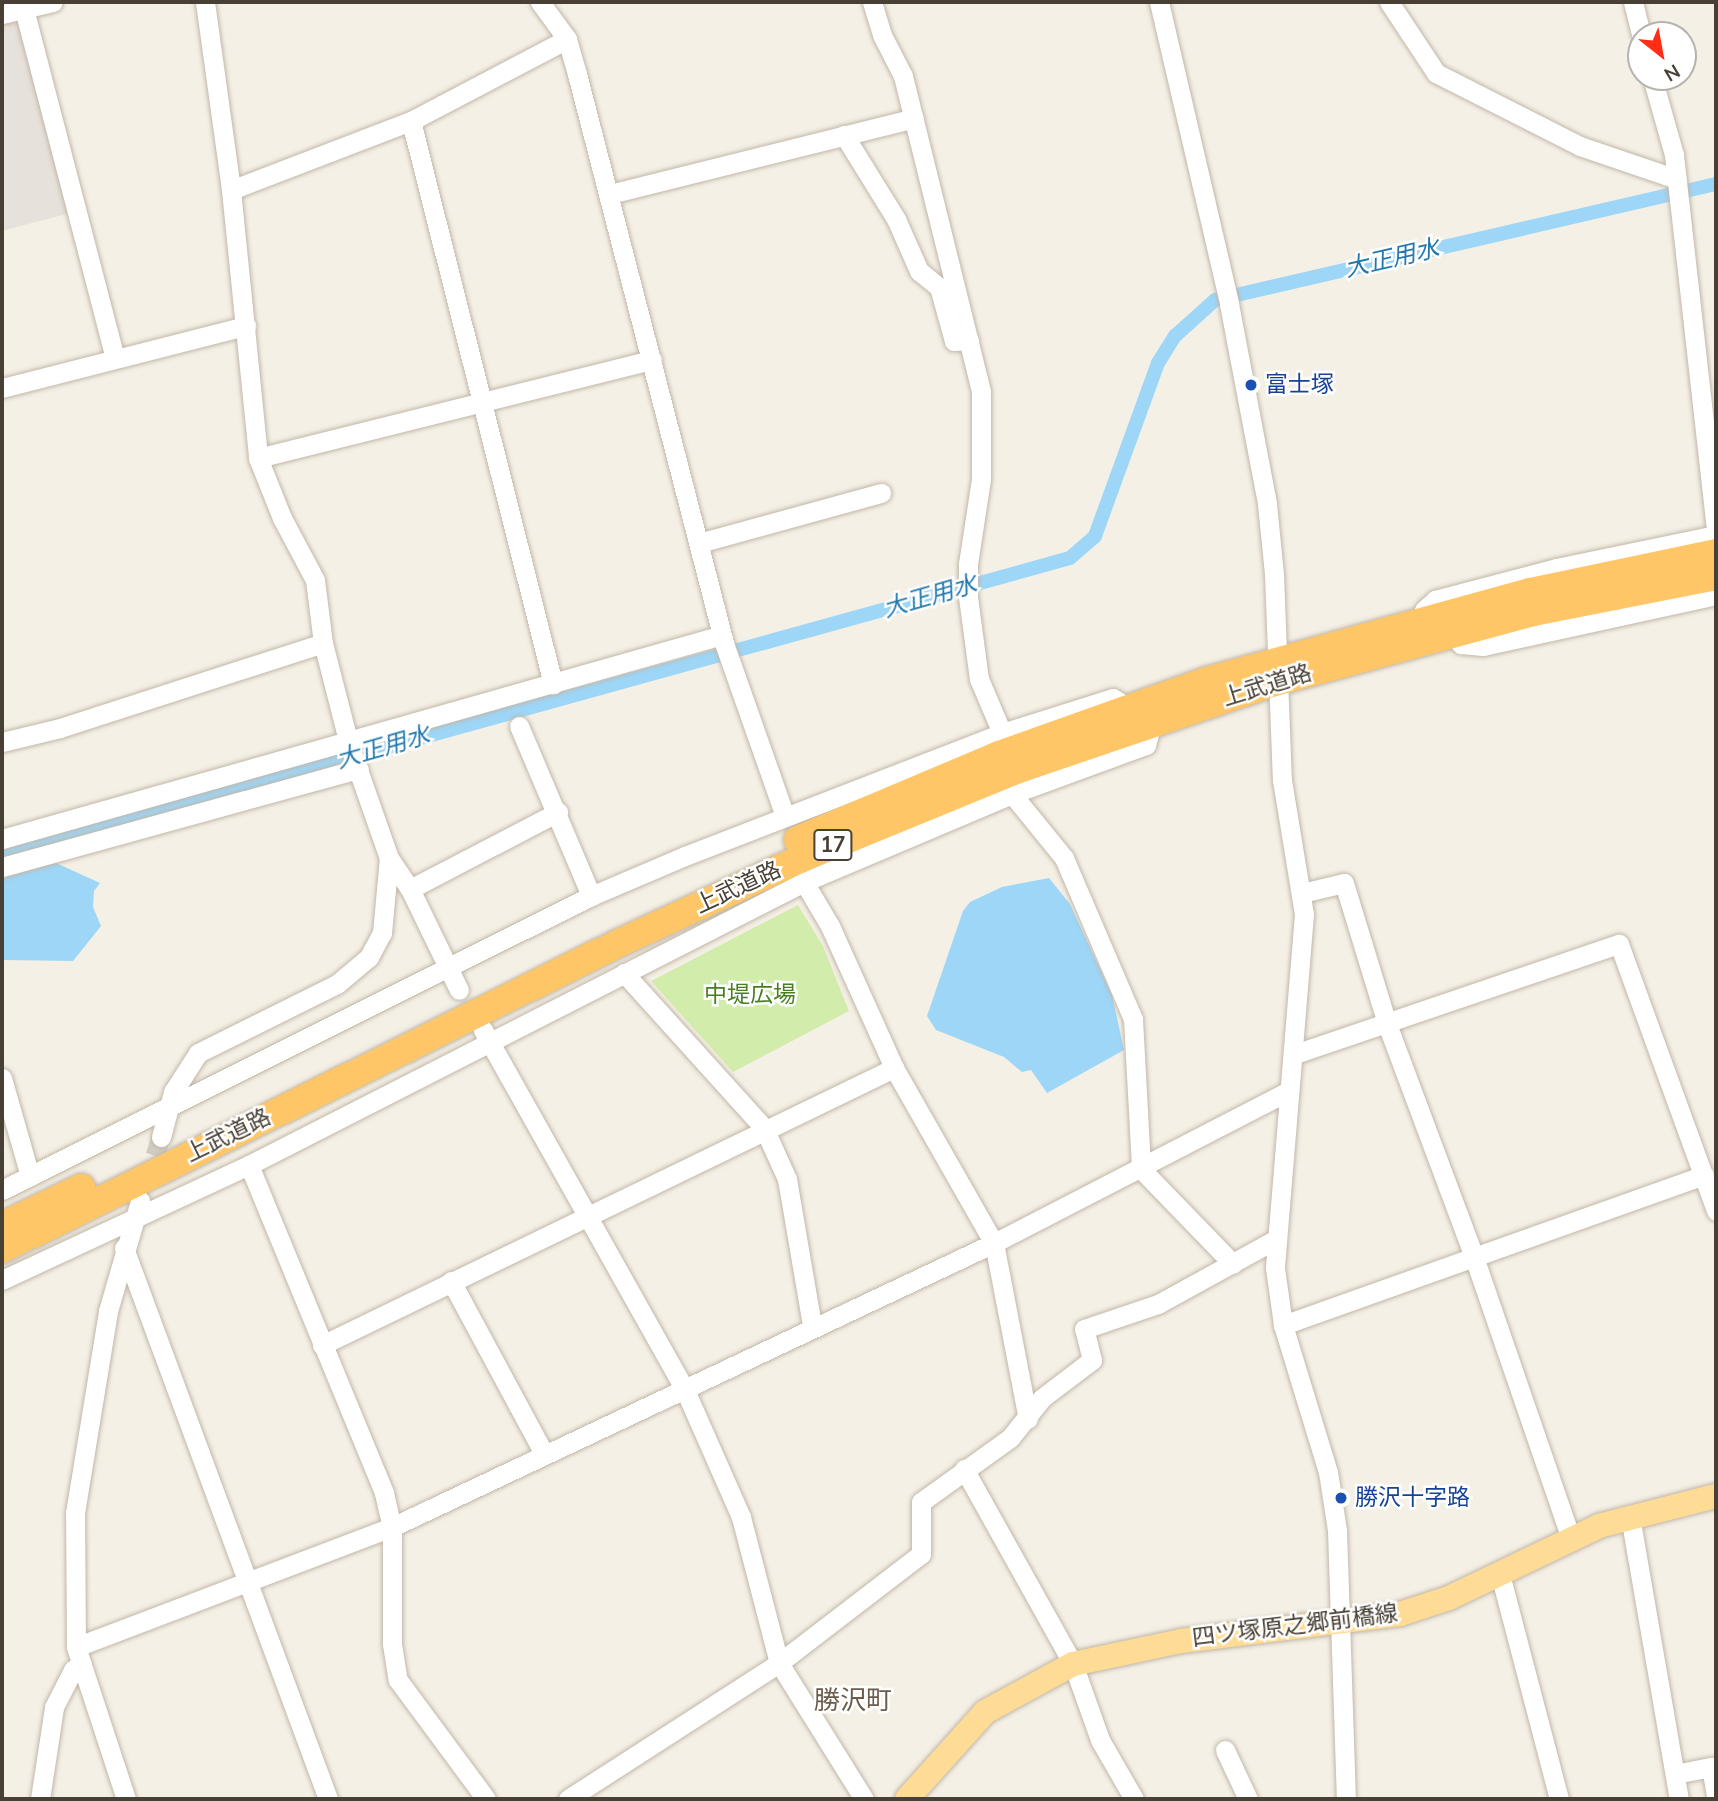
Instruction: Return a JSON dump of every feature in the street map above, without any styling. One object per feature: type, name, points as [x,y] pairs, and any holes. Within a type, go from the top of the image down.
[{"type":"highway","name":"上武道路","points":[[2,1226],[872,805],[1426,619],[1716,553]]},
{"type":"highway","name":"上武道路","points":[[1277,670],[1716,576]]},
{"type":"highway","name":"上武道路","points":[[2,1249],[483,1009],[804,858],[1141,716]]},
{"type":"main road","name":"四ツ塚原之郷前橋線","points":[[907,1799],[985,1712],[1073,1664],[1181,1641],[1342,1624],[1424,1607],[1500,1574],[1571,1538],[1630,1516],[1716,1496]]},
{"type":"street","points":[[2,14],[53,2]]},
{"type":"street","points":[[205,2],[231,190],[258,458],[282,518],[314,580],[323,643],[349,744],[389,858],[410,889],[459,990]]},
{"type":"street","points":[[540,2],[567,40],[610,194],[725,647],[785,816]]},
{"type":"street","points":[[872,2],[882,35],[903,76],[981,392],[981,479],[967,573],[968,597],[979,680],[1002,733]]},
{"type":"street","points":[[1159,2],[1229,304],[1267,504],[1282,780],[1302,893],[1304,962],[1289,1091],[1275,1268],[1283,1325],[1328,1472],[1342,1561],[1346,1799]]},
{"type":"street","points":[[1389,2],[1436,73],[1580,146],[1676,182]]},
{"type":"street","points":[[1633,2],[1638,21]]},
{"type":"street","points":[[24,9],[114,358]]},
{"type":"street","points":[[231,190],[411,121],[567,40]]},
{"type":"street","points":[[1655,91],[1680,204],[1716,529]]},
{"type":"street","points":[[610,194],[914,118]]},
{"type":"street","points":[[411,121],[553,684]]},
{"type":"street","points":[[844,135],[896,219],[919,271],[939,287],[954,341],[969,340]]},
{"type":"street","points":[[2,388],[246,326]]},
{"type":"street","points":[[258,458],[652,360]]},
{"type":"street","points":[[699,543],[881,493]]},
{"type":"street","points":[[1426,619],[1424,610],[1435,600],[1556,568],[1716,535]]},
{"type":"street","points":[[1453,633],[1461,644],[1483,646],[1716,595]]},
{"type":"street","points":[[2,742],[60,728],[323,643]]},
{"type":"street","points":[[2,839],[349,744],[553,684],[725,647]]},
{"type":"street","points":[[2,1190],[449,970],[592,896],[785,816],[1002,733],[1113,698],[1141,716],[1146,745],[1012,794],[804,882],[624,972],[486,1036],[249,1165],[132,1222],[2,1280]]},
{"type":"street","points":[[519,726],[592,896]]},
{"type":"street","points":[[2,867],[358,767]]},
{"type":"street","points":[[1012,794],[1064,858],[1133,1019],[1141,1169],[1233,1264]]},
{"type":"street","points":[[410,889],[558,812]]},
{"type":"street","points":[[161,1137],[178,1082],[198,1053],[360,969],[382,933],[389,858]]},
{"type":"street","points":[[804,882],[830,926],[894,1069],[994,1243],[1028,1419]]},
{"type":"street","points":[[1302,893],[1344,883],[1387,1024],[1474,1257],[1571,1538]]},
{"type":"street","points":[[1295,1054],[1619,944],[1708,1175],[1716,1211]]},
{"type":"street","points":[[624,972],[764,1128],[787,1179],[812,1326]]},
{"type":"street","points":[[486,1036],[685,1390],[741,1517],[779,1663],[864,1799]]},
{"type":"street","points":[[322,1345],[764,1128],[894,1069]]},
{"type":"street","points":[[2,1079],[30,1176]]},
{"type":"street","points":[[40,1799],[54,1707],[79,1655],[247,1581],[392,1527],[685,1390],[812,1326],[994,1243],[1289,1091]]},
{"type":"street","points":[[249,1165],[384,1493],[392,1527],[392,1644],[398,1680],[486,1799]]},
{"type":"street","points":[[1283,1325],[1708,1175]]},
{"type":"street","points":[[125,1799],[79,1655],[75,1513],[108,1311],[124,1248],[140,1201]]},
{"type":"street","points":[[568,1799],[779,1663],[921,1554],[921,1502],[1010,1438],[1028,1419],[1042,1398],[1093,1360],[1084,1329],[1157,1304],[1276,1239]]},
{"type":"street","points":[[124,1248],[328,1799]]},
{"type":"street","points":[[452,1281],[544,1454]]},
{"type":"street","points":[[964,1469],[1073,1664],[1100,1740],[1134,1799]]},
{"type":"street","points":[[1630,1516],[1679,1799]]},
{"type":"street","points":[[1500,1574],[1559,1799]]},
{"type":"street","points":[[1225,1750],[1248,1799]]},
{"type":"street","points":[[1675,1774],[1711,1767],[1716,1795]]},
{"type":"shaded area","points":[[17,15],[70,213],[2,231],[2,19]]},
{"type":"green space","name":"中堤広場","points":[[798,905],[823,946],[849,1011],[733,1072],[651,981]]},
{"type":"water","points":[[56,863],[100,883],[94,891],[93,907],[101,926],[73,961],[4,960],[2,878]]},
{"type":"water","points":[[1049,878],[1070,904],[1112,995],[1124,1050],[1047,1093],[1031,1070],[1022,1072],[1004,1057],[936,1030],[927,1016],[963,911],[970,902],[1002,887]]},
{"type":"waterway","name":"大正用水","points":[[2,854],[1070,558],[1095,536],[1158,363],[1175,336],[1215,300],[1716,184]]},
{"type":"tunnel","points":[[146,1183],[161,1137]]},
{"type":"place","name":"富士塚","points":[[1251,385]]},
{"type":"place","name":"勝沢十字路","points":[[1341,1498]]},
{"type":"district","name":"勝沢町","points":[[853,1701]]}]
